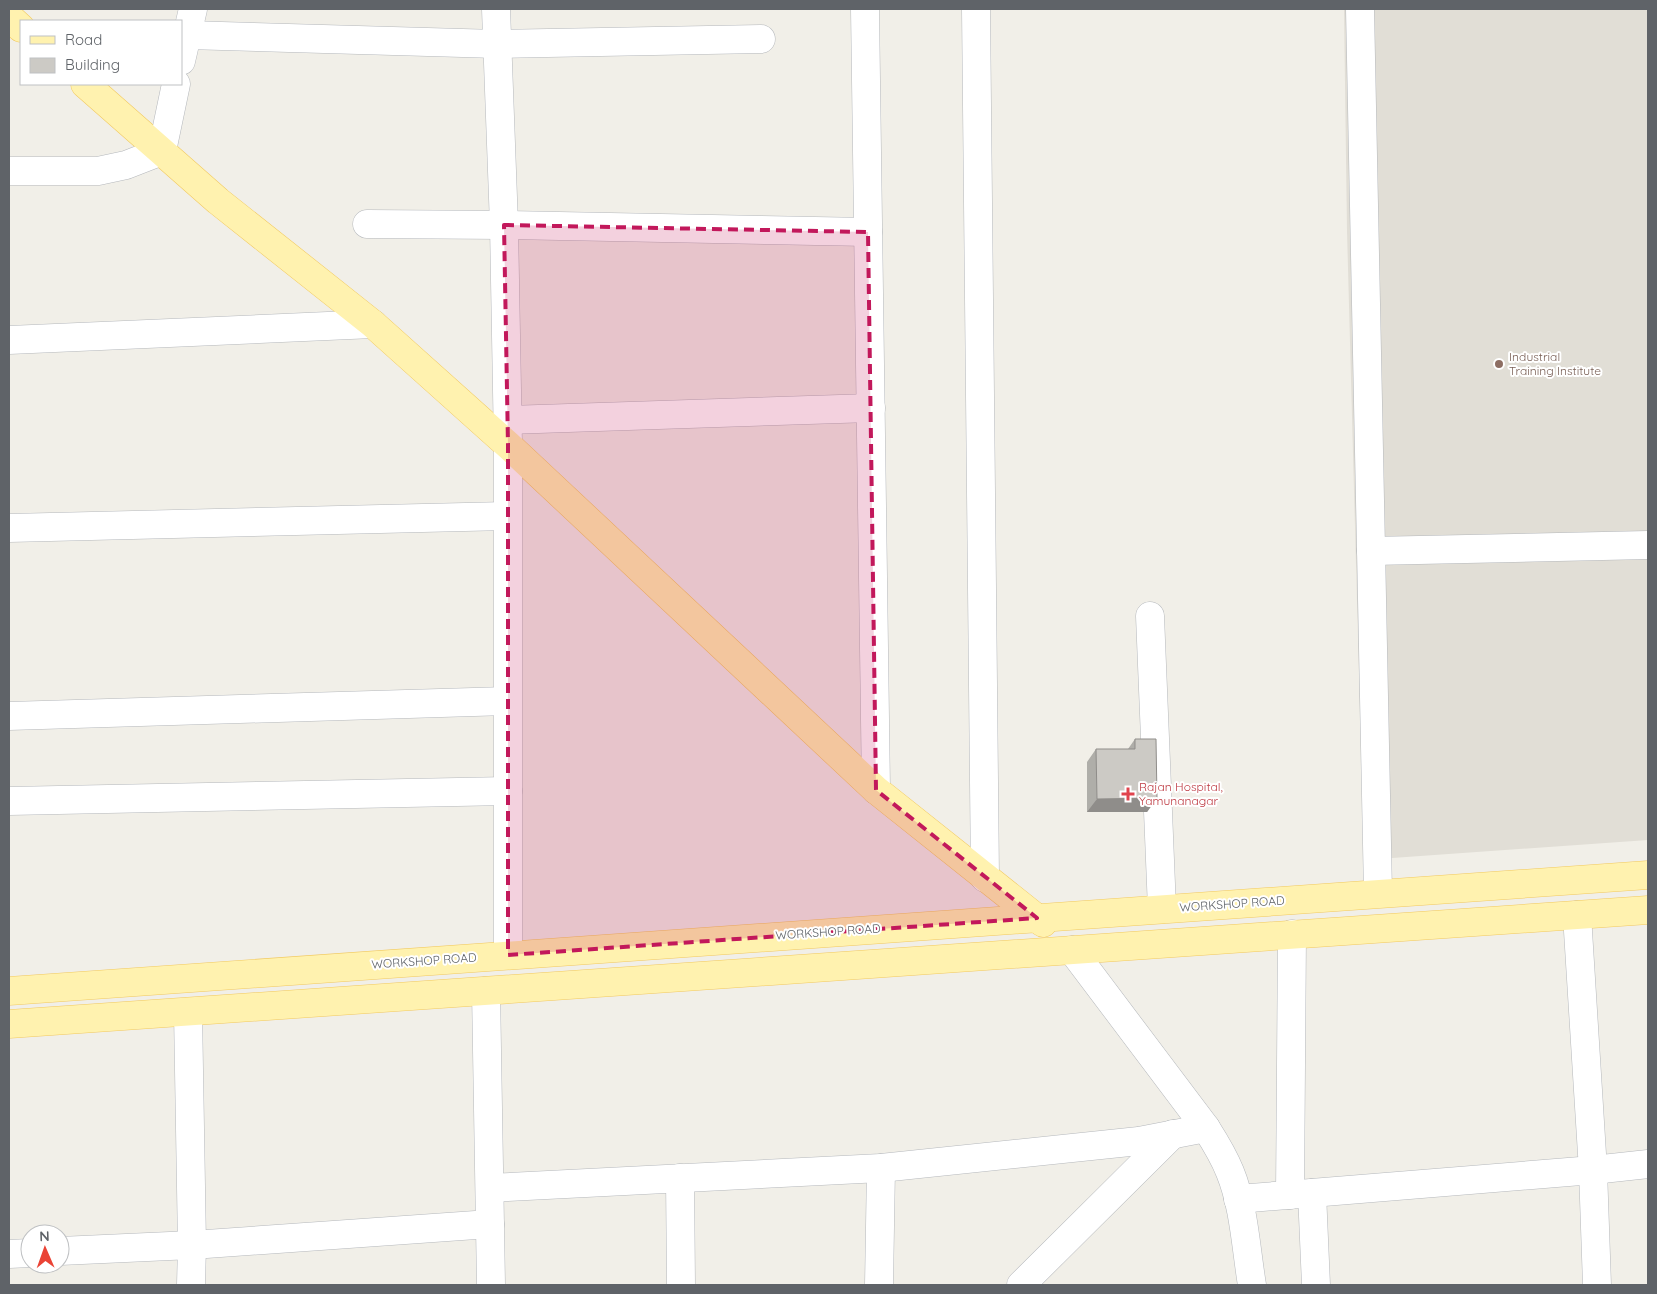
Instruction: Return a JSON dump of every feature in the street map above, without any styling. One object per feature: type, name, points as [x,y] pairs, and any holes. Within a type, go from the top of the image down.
[{"type":"main road","points":[[9,17],[20,27]]},
{"type":"main road","points":[[86,85],[218,200],[508,432],[876,790],[1037,918],[1072,950]]},
{"type":"main road","name":"WORKSHOP ROAD","points":[[9,991],[1648,874]]},
{"type":"main road","points":[[9,1024],[1648,910]]},
{"type":"street","points":[[182,57],[193,9]]},
{"type":"street","points":[[496,9],[504,225],[508,432],[508,955]]},
{"type":"street","points":[[865,9],[876,790]]},
{"type":"street","points":[[976,9],[985,878]]},
{"type":"street","points":[[1360,9],[1378,893]]},
{"type":"street","points":[[187,35],[497,44],[761,39]]},
{"type":"street","points":[[9,171],[98,171],[126,165],[162,151],[176,85]]},
{"type":"street","points":[[367,224],[868,232]]},
{"type":"street","points":[[9,340],[373,324]]},
{"type":"street","points":[[508,432],[871,408]]},
{"type":"street","points":[[9,528],[507,516]]},
{"type":"street","points":[[1371,551],[1648,545]]},
{"type":"street","points":[[1150,616],[1162,909]]},
{"type":"street","points":[[9,716],[507,701]]},
{"type":"street","points":[[9,801],[508,790]]},
{"type":"street","points":[[1577,914],[1593,1170],[1597,1285]]},
{"type":"street","points":[[1292,934],[1301,1194],[1316,1285]]},
{"type":"street","points":[[1072,950],[1206,1128],[1218,1148],[1230,1173],[1238,1199],[1252,1285]]},
{"type":"street","points":[[486,991],[491,1285]]},
{"type":"street","points":[[188,1012],[192,1245],[190,1285]]},
{"type":"street","points":[[490,1188],[881,1168],[1139,1141],[1206,1128]]},
{"type":"street","points":[[1021,1285],[1173,1134]]},
{"type":"street","points":[[1238,1199],[1648,1164]]},
{"type":"street","points":[[878,1285],[881,1168]]},
{"type":"street","points":[[680,1178],[681,1285]]},
{"type":"street","points":[[70,1251],[192,1245],[490,1224]]},
{"type":"highlighted area","points":[[504,225],[868,232],[876,790],[1037,918],[508,955],[508,445]]},
{"type":"shaded area","name":"Industrial Training Institute","points":[[1344,9],[1648,9],[1648,840],[1364,860],[1347,231]]},
{"type":"building","points":[[1135,739],[1156,739],[1157,798],[1097,799],[1096,749],[1135,749]]},
{"type":"place","name":"Industrial Training Institute","points":[[1499,364]]},
{"type":"place","name":"Rajan Hospital, Yamunanagar","points":[[1128,794]]}]
